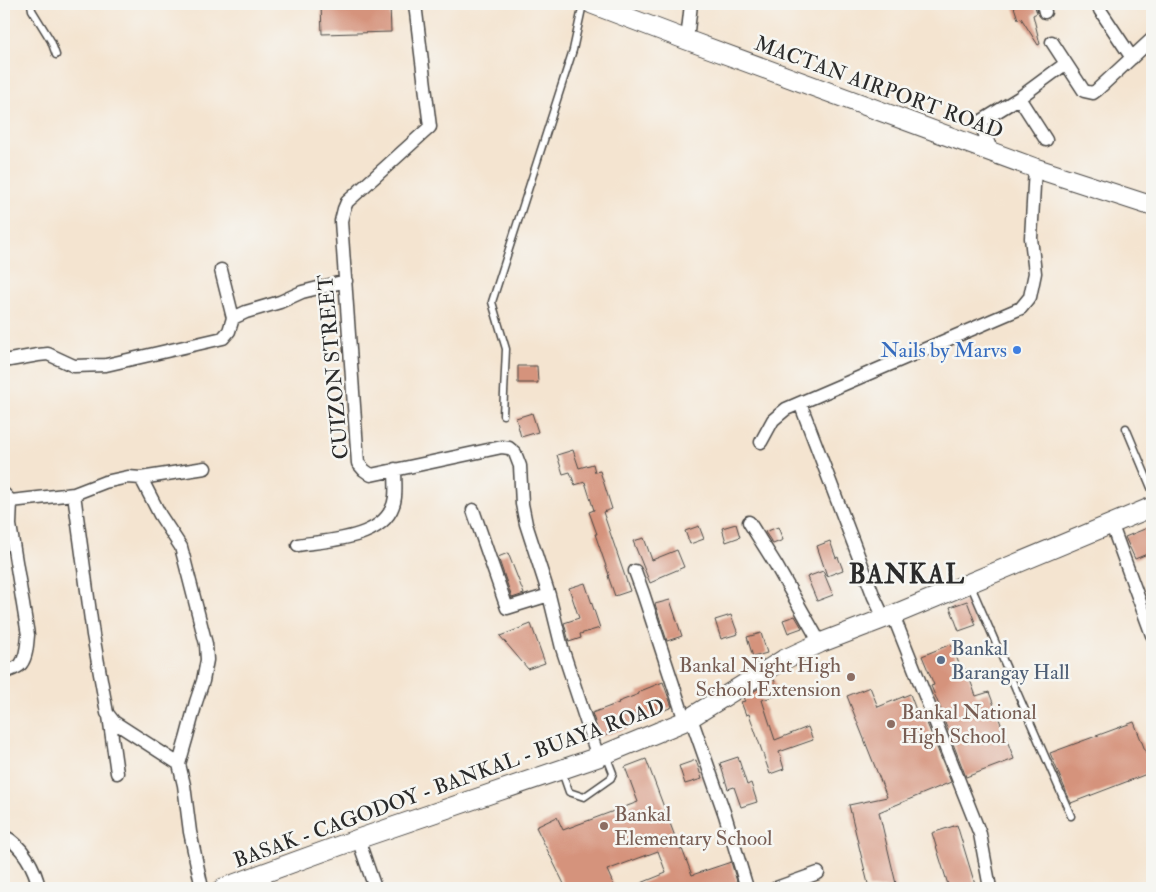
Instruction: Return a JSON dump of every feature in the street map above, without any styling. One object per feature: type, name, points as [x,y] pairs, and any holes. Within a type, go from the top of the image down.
[{"type":"street","name":"CUIZON STREET","points":[[415,4],[430,128],[347,202],[341,221],[358,464],[371,475],[502,447],[509,448],[515,452],[520,466],[522,504],[526,524],[549,596],[562,648],[602,756]]},
{"type":"street","name":"MACTAN AIRPORT ROAD","points":[[592,4],[1035,168],[1152,206]]},
{"type":"street","points":[[687,40],[691,4]]},
{"type":"street","points":[[1100,10],[1132,58]]},
{"type":"street","points":[[1052,42],[1084,91],[1093,93],[1152,39]]},
{"type":"street","points":[[992,152],[980,122],[1019,98],[1065,64]]},
{"type":"street","points":[[1019,98],[1046,140]]},
{"type":"street","points":[[761,442],[773,420],[786,409],[1021,308],[1030,297],[1035,273],[1031,238],[1035,168]]},
{"type":"street","points":[[4,361],[48,354],[74,366],[106,365],[223,338],[229,331],[232,318],[221,270]]},
{"type":"street","points":[[232,318],[280,302],[302,292],[346,281]]},
{"type":"street","points":[[800,403],[874,597],[888,617],[980,834],[990,888]]},
{"type":"street","points":[[6,672],[21,664],[28,642],[7,498],[74,494],[105,482],[128,477],[140,478],[206,468]]},
{"type":"street","points":[[298,545],[358,535],[382,522],[390,513],[395,498],[395,469]]},
{"type":"street","points":[[140,478],[160,515],[181,547],[206,644],[207,660],[203,680],[179,764],[184,785],[190,832],[202,888]]},
{"type":"street","points":[[74,494],[105,709],[114,722],[179,764]]},
{"type":"street","name":"BASAK - CAGODOY - BANKAL - BUAYA ROAD","points":[[223,888],[358,839],[602,756],[688,719],[783,660],[820,643],[888,617],[1152,507]]},
{"type":"street","points":[[473,510],[507,608],[549,596]]},
{"type":"street","points":[[749,522],[778,563],[820,643]]},
{"type":"street","points":[[1111,523],[1152,634]]},
{"type":"street","points":[[635,571],[724,815],[747,888]]},
{"type":"street","points":[[109,716],[116,773]]},
{"type":"street","points":[[4,836],[18,846],[30,863],[39,888]]},
{"type":"street","points":[[358,839],[375,888]]},
{"type":"street","points":[[776,888],[818,872]]},
{"type":"lane","points":[[31,4],[32,10],[51,41],[56,55]]},
{"type":"lane","points":[[503,415],[506,349],[492,302],[573,50],[583,4]]},
{"type":"lane","points":[[1126,428],[1152,490]]},
{"type":"lane","points":[[970,582],[1071,816]]},
{"type":"lane","points":[[561,770],[569,792],[584,797],[611,778],[613,773],[602,756]]},
{"type":"building","points":[[321,4],[390,4],[391,32],[322,34]]},
{"type":"building","points":[[1013,4],[1034,4],[1037,13],[1033,15],[1040,44],[1038,45],[1021,18],[1018,19]]},
{"type":"building","points":[[518,366],[537,366],[538,383],[518,383]]},
{"type":"building","points":[[532,413],[538,432],[521,437],[516,418]]},
{"type":"building","points":[[573,450],[579,468],[593,464],[595,472],[600,471],[612,509],[603,512],[630,591],[615,596],[589,512],[594,510],[585,482],[575,485],[570,472],[563,474],[557,455]]},
{"type":"building","points":[[736,524],[740,537],[726,542],[722,528]]},
{"type":"building","points":[[699,526],[704,539],[690,544],[685,531]]},
{"type":"building","points":[[1152,526],[1152,552],[1135,559],[1125,537]]},
{"type":"building","points":[[778,527],[783,540],[773,544],[765,532]]},
{"type":"building","points":[[644,538],[652,560],[677,550],[684,567],[650,583],[633,541]]},
{"type":"building","points":[[830,541],[843,570],[827,576],[817,546]]},
{"type":"building","points":[[508,553],[524,594],[512,598],[498,557]]},
{"type":"building","points":[[823,571],[833,595],[817,601],[807,577]]},
{"type":"building","points":[[585,583],[600,628],[580,634],[581,638],[569,642],[564,623],[579,618],[569,588]]},
{"type":"building","points":[[670,600],[682,636],[667,641],[655,604]]},
{"type":"building","points":[[967,601],[976,625],[959,631],[950,607]]},
{"type":"building","points":[[731,615],[738,634],[721,639],[715,620]]},
{"type":"building","points":[[795,616],[802,628],[788,633],[783,620]]},
{"type":"building","points":[[531,624],[545,663],[528,669],[500,636]]},
{"type":"building","points":[[761,633],[767,653],[753,657],[747,637]]},
{"type":"building","points":[[951,644],[962,671],[966,669],[976,696],[989,692],[1014,759],[966,777],[931,686],[934,685],[922,656]]},
{"type":"building","points":[[774,679],[779,695],[762,700],[775,740],[808,727],[813,740],[779,752],[784,769],[770,774],[749,714],[746,715],[741,702],[745,701],[743,698]]},
{"type":"building","points":[[663,682],[672,707],[627,726],[628,728],[600,737],[592,713],[619,703],[639,694],[638,692]]},
{"type":"building","points":[[870,687],[878,707],[910,694],[919,718],[924,716],[951,782],[879,812],[897,888],[869,888],[849,805],[887,797],[847,696]]},
{"type":"building","points":[[1134,722],[1152,772],[1071,803],[1050,753]]},
{"type":"building","points":[[738,757],[747,785],[751,783],[757,802],[741,807],[734,787],[728,789],[720,763]]},
{"type":"building","points":[[646,759],[680,850],[682,849],[692,875],[731,862],[739,888],[629,888],[666,873],[658,851],[607,870],[615,888],[566,888],[536,827],[557,817],[563,830],[638,802],[625,767]]},
{"type":"building","points":[[696,760],[702,779],[685,784],[679,766]]},
{"type":"building","points":[[957,825],[976,888],[949,888],[932,833]]},
{"type":"place","name":"Nails by Marvs","points":[[1017,350]]},
{"type":"place","name":"Bankal Barangay Hall","points":[[941,660]]},
{"type":"place","name":"Bankal Night High School Extension","points":[[851,677]]},
{"type":"place","name":"Bankal National High School","points":[[891,724]]},
{"type":"place","name":"Bankal Elementary School","points":[[604,826]]},
{"type":"district","name":"BANKAL","points":[[907,574]]}]
